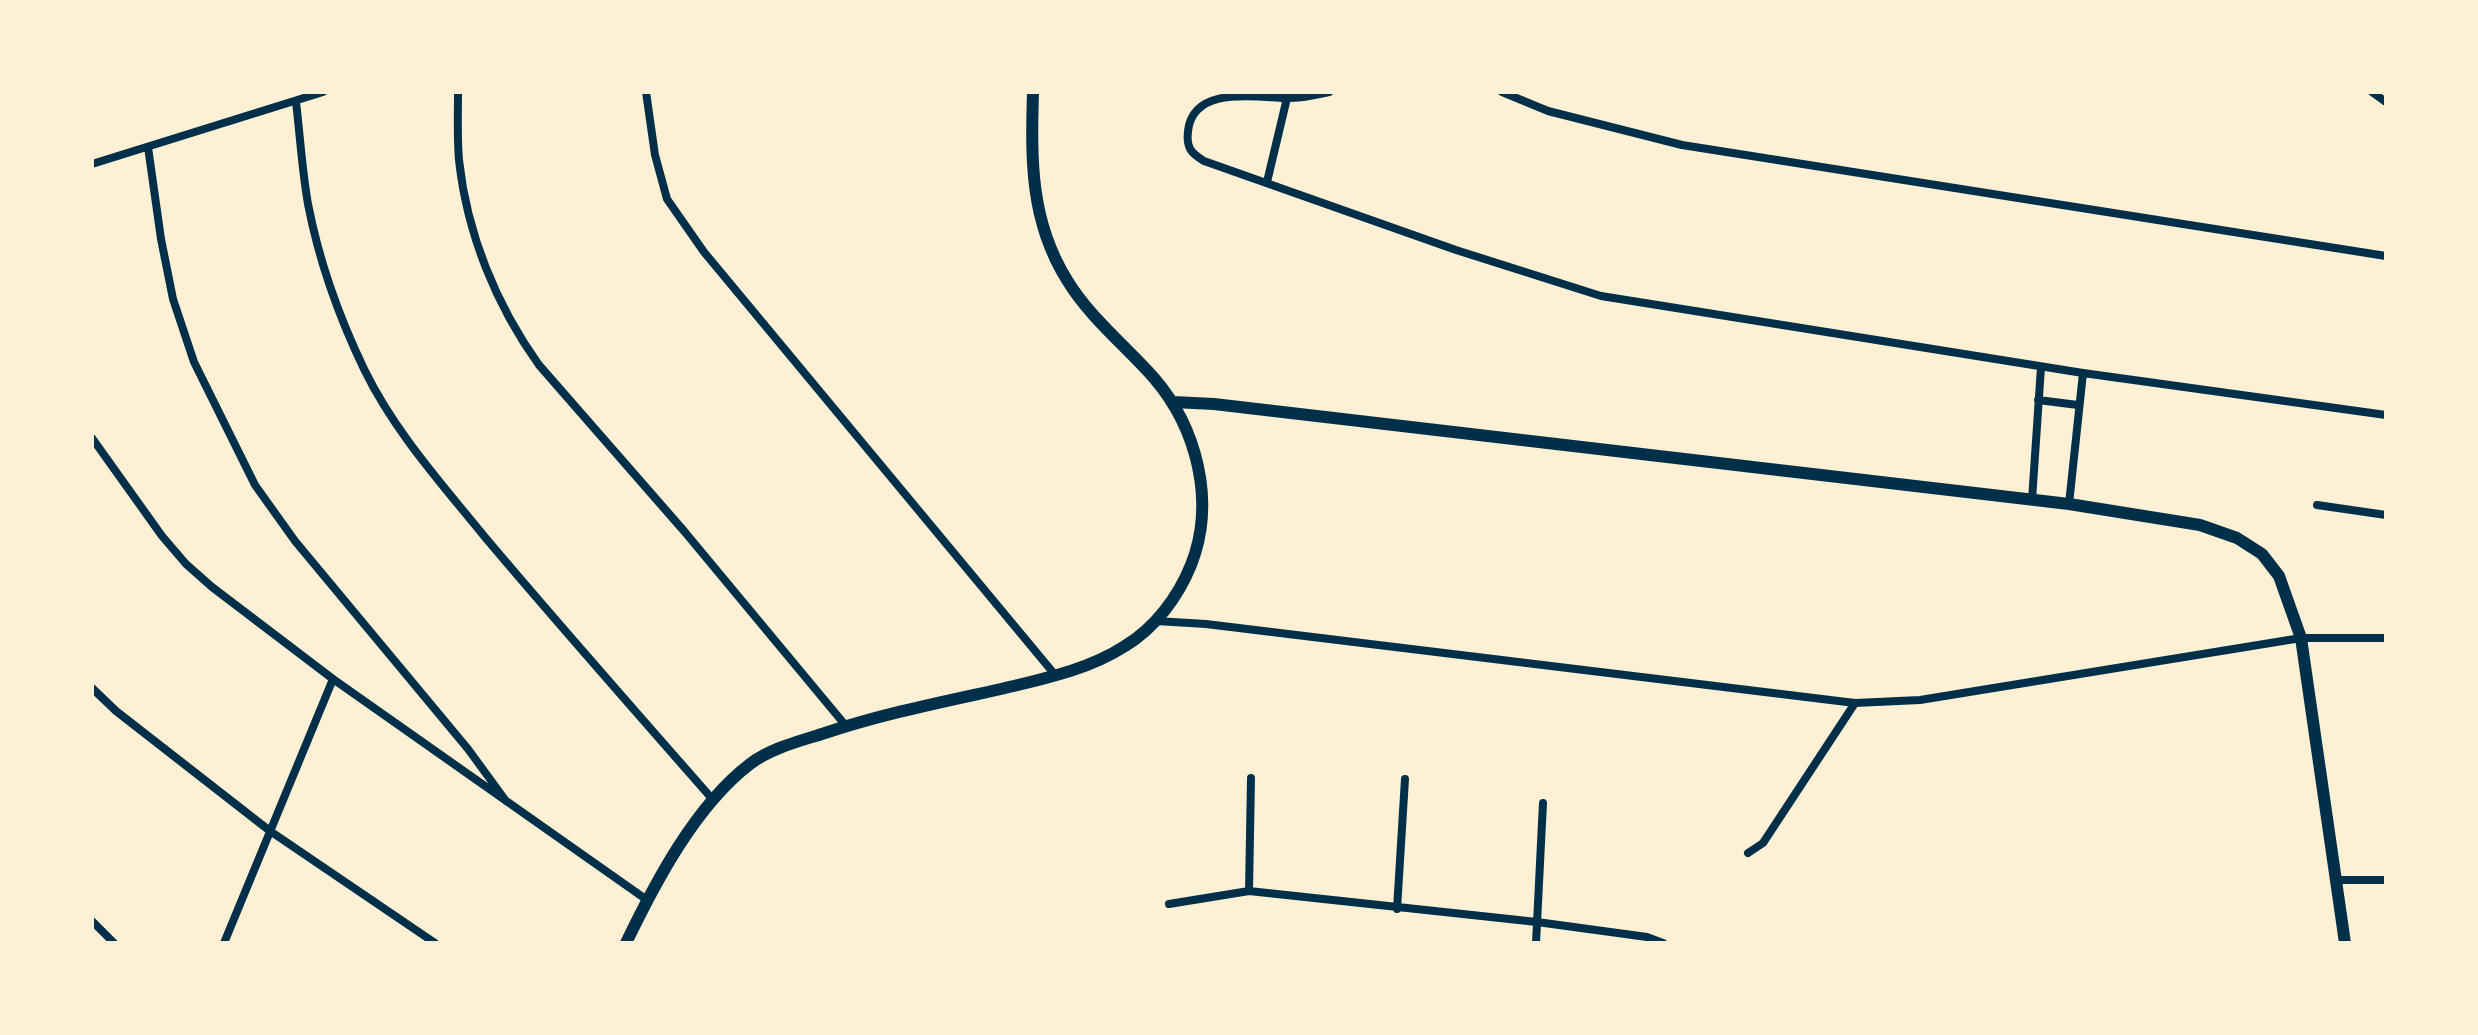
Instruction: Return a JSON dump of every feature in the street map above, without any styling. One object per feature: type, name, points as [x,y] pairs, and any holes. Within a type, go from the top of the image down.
[{"type":"street","points":[[92,164],[323,92]]},
{"type":"street","points":[[458,92],[459,157],[465,198],[489,276],[520,339],[846,726]]},
{"type":"street","points":[[646,92],[655,155],[667,199],[697,242],[1056,676]]},
{"type":"street","points":[[626,943],[660,874],[714,801],[751,764],[790,744],[846,726],[1056,676],[1124,648],[1156,621],[1178,592],[1201,532],[1203,512],[1198,462],[1173,402],[1153,376],[1107,332],[1067,280],[1043,231],[1031,169],[1033,92]]},
{"type":"street","points":[[1329,92],[1287,98],[1257,95],[1209,101],[1197,111],[1188,125],[1186,142],[1190,152],[1204,161],[1456,250],[1601,296],[2041,367],[2386,415]]},
{"type":"street","points":[[1502,92],[1548,111],[1682,145],[2386,256]]},
{"type":"street","points":[[2372,92],[2386,102]]},
{"type":"street","points":[[1267,182],[1287,98]]},
{"type":"street","points":[[296,102],[314,234],[349,337],[383,403],[436,478],[714,801]]},
{"type":"street","points":[[148,147],[173,299],[194,362],[255,485],[295,541],[468,749],[506,801]]},
{"type":"street","points":[[2032,500],[2041,367]]},
{"type":"street","points":[[2069,504],[2083,373]]},
{"type":"street","points":[[2038,400],[2078,405]]},
{"type":"street","points":[[1173,402],[1230,406],[2069,504],[2200,525],[2237,538],[2262,554],[2279,576],[2301,638],[2345,943]]},
{"type":"street","points":[[92,438],[162,536],[186,564],[212,587],[333,679],[647,900]]},
{"type":"street","points":[[2317,505],[2386,515]]},
{"type":"street","points":[[1156,621],[1206,624],[1855,703],[1920,700],[2301,638],[2386,638]]},
{"type":"street","points":[[224,943],[333,679]]},
{"type":"street","points":[[92,688],[116,711],[270,831],[435,943]]},
{"type":"street","points":[[1748,853],[1763,843],[1855,703]]},
{"type":"street","points":[[1249,891],[1251,778]]},
{"type":"street","points":[[1397,909],[1405,779]]},
{"type":"street","points":[[1536,943],[1543,803]]},
{"type":"street","points":[[2337,880],[2386,880]]},
{"type":"street","points":[[1169,904],[1249,891],[1537,922],[1647,937],[1663,943]]},
{"type":"street","points":[[92,921],[114,943]]}]
